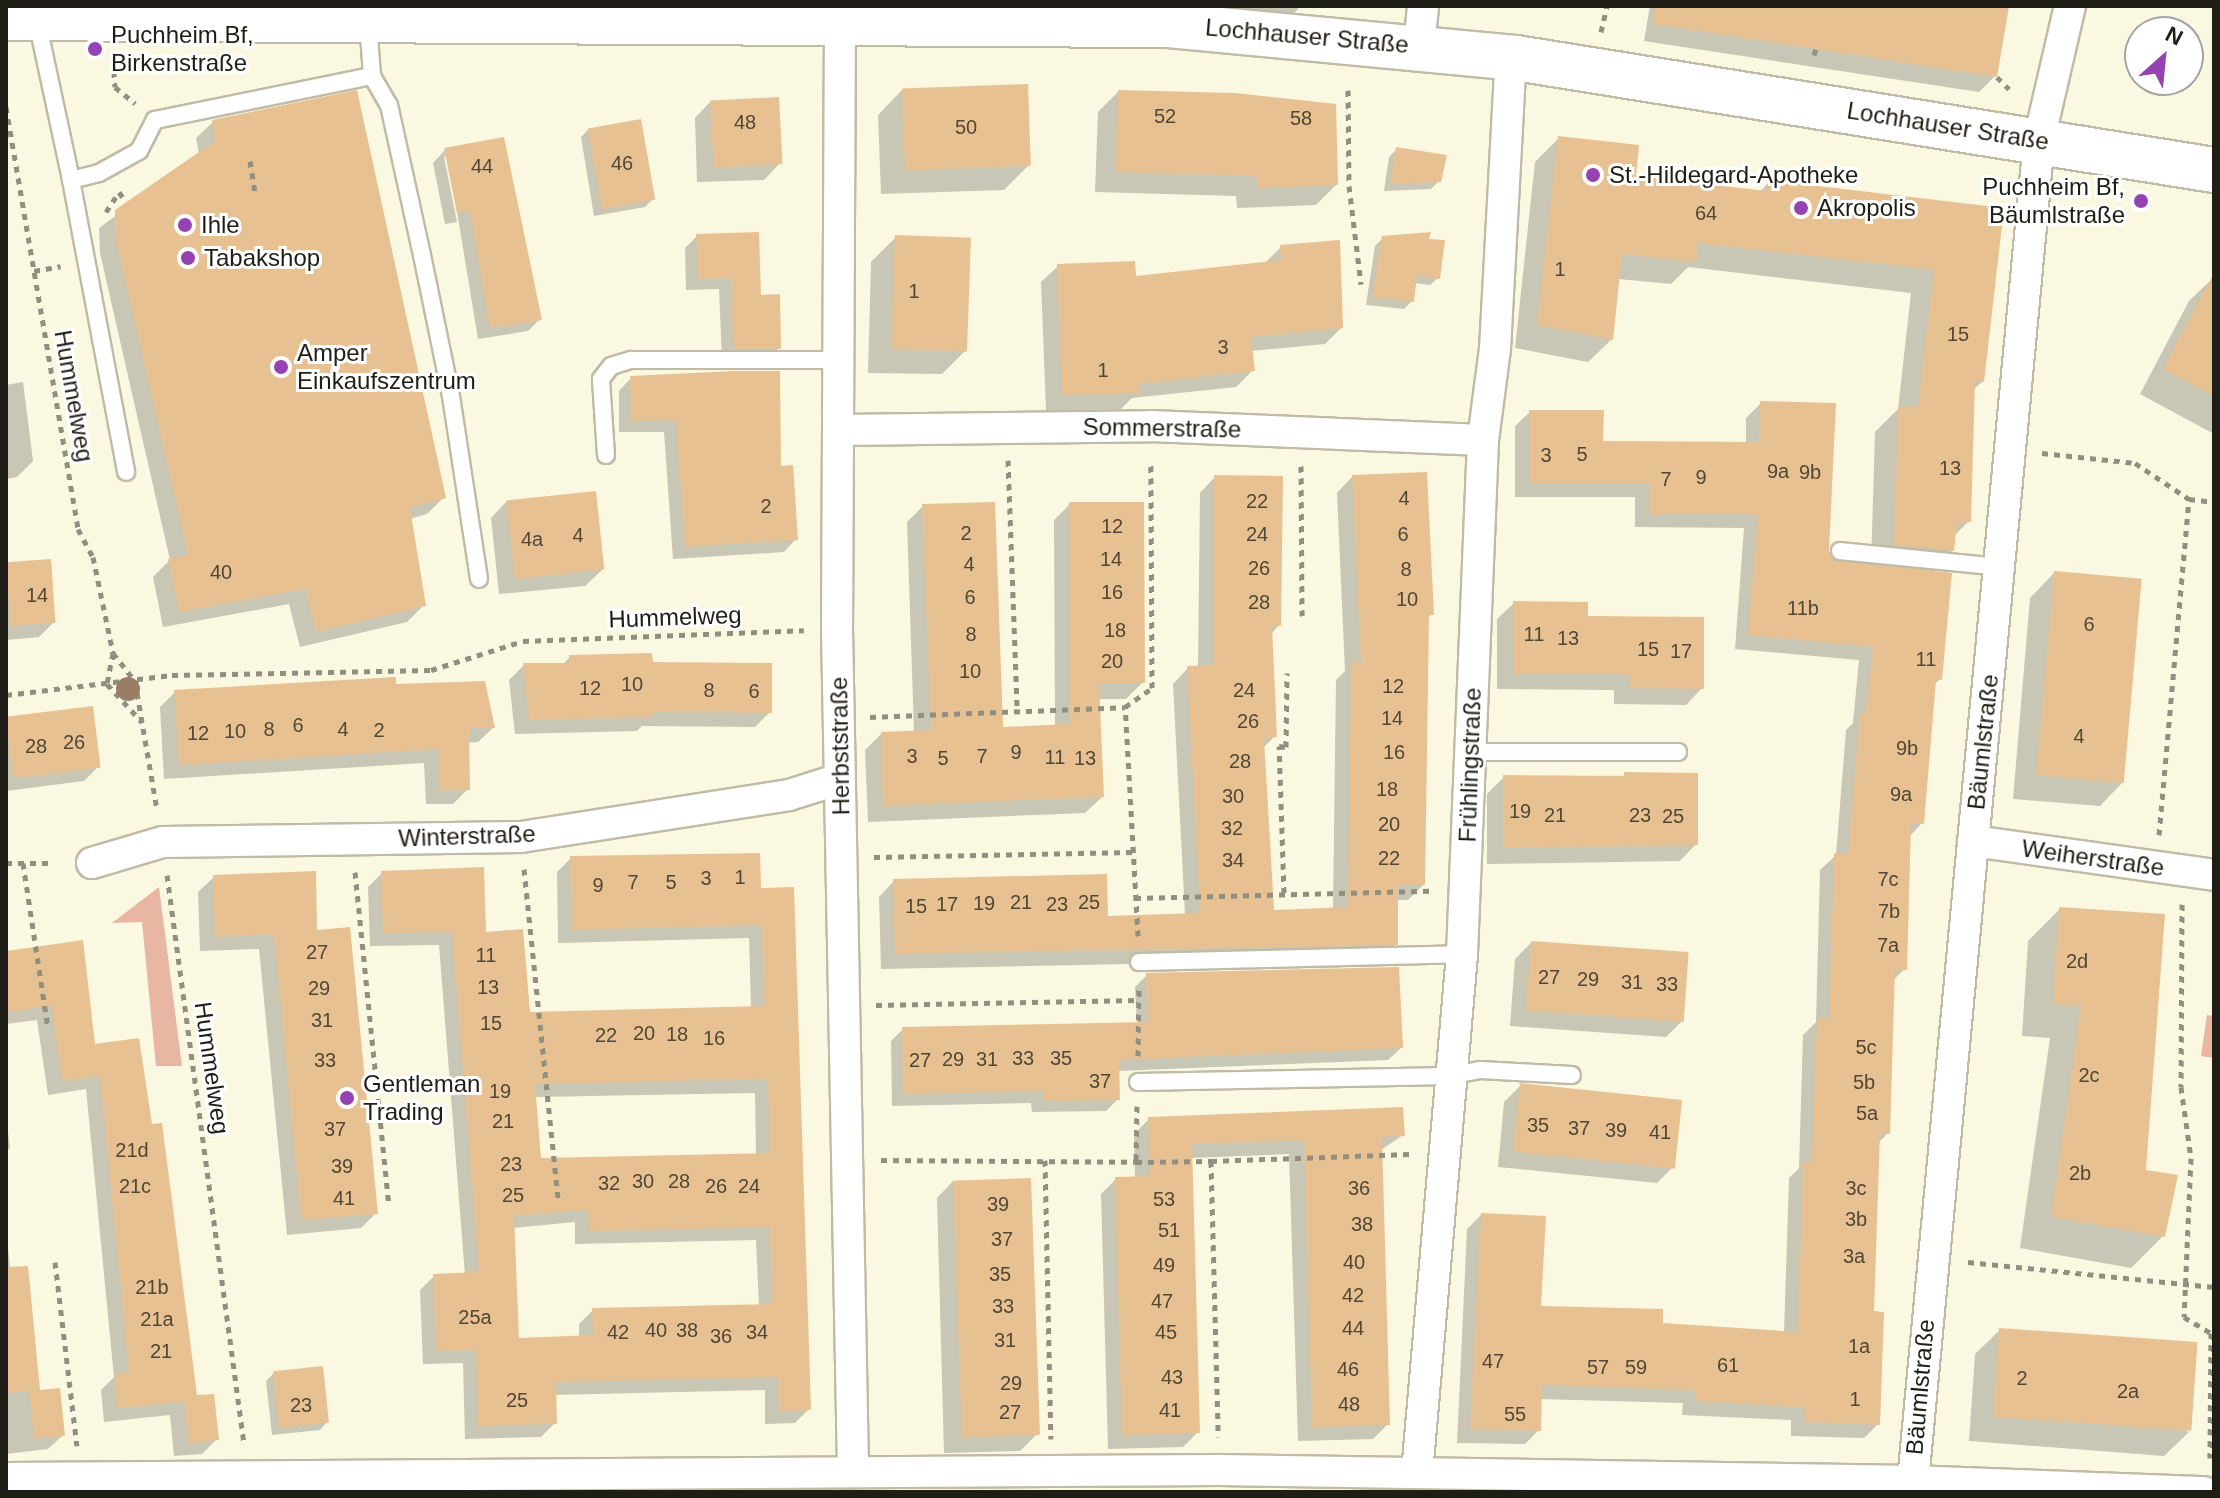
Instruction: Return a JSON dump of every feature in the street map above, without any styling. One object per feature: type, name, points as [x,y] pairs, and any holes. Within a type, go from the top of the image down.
[{"type":"street","name":"Bäumlstraße","points":[[1913,1481],[1931,1259],[2013,450],[2039,140],[2070,6]]},
{"type":"street","name":"Lochhauser Straße","points":[[22,19],[368,20],[753,12],[840,20],[1167,16],[1421,26],[1511,58],[2214,170]]},
{"type":"street","name":"Herbststraße","points":[[840,20],[837,629],[841,1006],[853,1472]]},
{"type":"street","name":"Frühlingstraße","points":[[1417,1473],[1441,1153],[1462,954],[1483,440],[1495,349],[1511,58]]},
{"type":"street","name":"Sommerstraße","points":[[840,430],[1151,426],[1483,440]]},
{"type":"street","name":"Winterstraße","points":[[92,863],[163,842],[521,837],[789,795],[840,779]]},
{"type":"street","name":"Weiherstraße","points":[[1973,841],[2214,875]]},
{"type":"street","points":[[6,1478],[1052,1471],[1417,1473],[1913,1481],[2204,1492]]},
{"type":"lane","points":[[22,19],[71,180],[126,472]]},
{"type":"lane","points":[[368,20],[372,76],[389,105],[451,396],[479,579]]},
{"type":"lane","points":[[71,180],[99,173],[139,151],[155,120],[372,76]]},
{"type":"lane","points":[[606,455],[601,379],[611,366],[631,360],[840,360]]},
{"type":"lane","points":[[1840,551],[2001,567]]},
{"type":"lane","points":[[1470,752],[1678,752]]},
{"type":"lane","points":[[1139,962],[1462,954]]},
{"type":"lane","points":[[1138,1082],[1449,1076],[1480,1070],[1572,1075]]},
{"type":"path","points":[[1997,77],[2009,89]]},
{"type":"path","points":[[1348,90],[1349,186],[1361,284]]},
{"type":"path","name":"Hummelweg","points":[[6,107],[78,529],[93,557],[113,653],[135,681],[163,842],[247,1461]]},
{"type":"path","points":[[250,161],[255,191]]},
{"type":"path","points":[[1007,427],[1017,711]]},
{"type":"path","points":[[1301,433],[1302,616]]},
{"type":"path","points":[[2013,450],[2135,463],[2189,499],[2214,502]]},
{"type":"path","points":[[2189,499],[2170,870],[2181,1087],[2191,1158],[2184,1317],[2211,1333],[2210,1460]]},
{"type":"path","name":"Hummelweg","points":[[6,695],[172,675],[431,670],[523,641],[837,629]]},
{"type":"path","points":[[113,653],[107,684],[142,722]]},
{"type":"path","points":[[1284,893],[1279,746],[1286,747],[1287,673]]},
{"type":"path","points":[[840,718],[1125,707]]},
{"type":"path","points":[[521,837],[558,1198]]},
{"type":"path","points":[[841,858],[1133,852]]},
{"type":"path","points":[[353,859],[389,1206]]},
{"type":"path","points":[[6,863],[53,863]]},
{"type":"path","points":[[23,863],[48,1028]]},
{"type":"path","points":[[1135,898],[1465,890]]},
{"type":"path","points":[[841,1006],[1139,1000]]},
{"type":"path","points":[[1211,1161],[1441,1153]]},
{"type":"path","points":[[844,1159],[1136,1162]]},
{"type":"path","points":[[1045,1160],[1052,1471]]},
{"type":"path","points":[[1931,1259],[2214,1287]]},
{"type":"path","points":[[55,1262],[79,1459]]},
{"type":"shaded area","points":[[159,887],[182,1066],[156,1066],[142,922],[112,923]]},
{"type":"shaded area","points":[[2207,1015],[2214,1016],[2214,1058],[2201,1056]]},
{"type":"building","points":[[1655,6],[2009,6],[1997,77],[1654,24]]},
{"type":"building","points":[[1028,84],[1031,166],[905,170],[902,88]]},
{"type":"building","name":"Amper Einkaufszentrum","points":[[357,90],[446,498],[410,508],[426,606],[316,632],[305,589],[179,612],[168,559],[188,555],[115,236],[115,210],[215,141],[212,120]]},
{"type":"building","points":[[1118,90],[1235,93],[1336,104],[1338,185],[1257,188],[1256,176],[1115,172]]},
{"type":"building","points":[[779,97],[783,164],[714,168],[710,101]]},
{"type":"building","points":[[641,119],[655,200],[602,209],[588,128]]},
{"type":"building","points":[[1558,136],[1639,145],[1636,176],[1767,191],[1768,180],[2004,208],[1984,382],[1975,380],[1971,522],[1957,522],[1954,551],[1894,545],[1898,407],[1918,407],[1934,270],[1698,243],[1696,262],[1622,254],[1613,340],[1537,325]]},
{"type":"building","points":[[504,137],[542,320],[490,328],[470,211],[457,213],[444,148]]},
{"type":"building","points":[[1396,147],[1447,155],[1441,182],[1390,184]]},
{"type":"building","points":[[759,232],[761,295],[780,294],[781,349],[733,349],[731,278],[698,279],[696,234]]},
{"type":"building","points":[[1431,232],[1429,239],[1445,240],[1440,279],[1417,275],[1414,302],[1372,297],[1382,236]]},
{"type":"building","points":[[895,235],[971,238],[967,352],[891,349]]},
{"type":"building","points":[[1340,240],[1343,328],[1251,337],[1255,371],[1139,384],[1140,393],[1062,395],[1057,264],[1135,261],[1136,276],[1281,260],[1280,245]]},
{"type":"building","points":[[2214,273],[2214,396],[2163,369]]},
{"type":"building","points":[[780,371],[781,466],[793,465],[798,540],[685,547],[676,420],[631,421],[630,376]]},
{"type":"building","points":[[1760,401],[1836,403],[1829,551],[1833,559],[1952,573],[1942,680],[1936,680],[1924,824],[1911,823],[1907,970],[1895,969],[1890,1134],[1880,1133],[1874,1311],[1884,1312],[1880,1425],[1804,1422],[1805,1407],[1696,1401],[1696,1390],[1542,1385],[1541,1431],[1470,1429],[1481,1213],[1546,1216],[1541,1306],[1663,1309],[1663,1323],[1798,1332],[1803,1162],[1812,1162],[1817,1018],[1829,1019],[1834,853],[1848,854],[1860,714],[1866,714],[1873,647],[1748,635],[1758,514],[1649,514],[1649,483],[1529,483],[1529,410],[1604,410],[1603,441],[1759,442]]},
{"type":"building","points":[[1427,472],[1434,615],[1429,615],[1425,885],[1398,885],[1398,945],[895,954],[893,879],[1107,874],[1108,916],[1200,913],[1187,666],[1213,665],[1214,475],[1283,476],[1281,626],[1272,626],[1277,737],[1264,738],[1274,910],[1348,907],[1351,662],[1361,662],[1352,475]]},
{"type":"building","points":[[596,491],[604,570],[515,579],[506,500]]},
{"type":"building","points":[[995,502],[1003,727],[1070,724],[1069,502],[1144,502],[1145,683],[1099,683],[1104,797],[883,806],[881,732],[931,730],[922,504]]},
{"type":"building","points":[[51,559],[55,623],[11,626],[6,562]]},
{"type":"building","points":[[2054,571],[2142,579],[2124,783],[2036,775]]},
{"type":"building","points":[[1513,601],[1588,602],[1588,616],[1704,617],[1704,689],[1630,688],[1630,674],[1513,674]]},
{"type":"building","points":[[652,653],[653,662],[772,663],[772,713],[654,712],[654,717],[529,720],[523,663],[569,663],[569,655]]},
{"type":"building","points":[[396,677],[396,684],[485,681],[495,728],[469,728],[470,790],[440,790],[439,749],[179,765],[174,690]]},
{"type":"building","points":[[93,706],[101,768],[13,778],[6,717]]},
{"type":"building","points":[[1624,772],[1698,773],[1698,845],[1503,848],[1503,775],[1624,776]]},
{"type":"building","points":[[760,853],[761,888],[794,887],[811,1410],[779,1411],[778,1377],[556,1382],[557,1424],[478,1426],[476,1350],[436,1351],[433,1274],[479,1272],[452,932],[383,933],[381,871],[484,867],[486,932],[523,929],[530,1012],[764,1006],[762,925],[572,930],[570,856]],"holes":[[[768,1079],[770,1153],[541,1158],[535,1084]],[[588,1210],[589,1231],[770,1227],[772,1304],[592,1308],[593,1335],[519,1338],[514,1216]]]},
{"type":"building","points":[[316,871],[317,930],[350,927],[378,1214],[301,1220],[274,934],[215,937],[213,875]]},
{"type":"building","points":[[2059,907],[2165,914],[2146,1170],[2178,1175],[2165,1237],[2051,1217],[2081,1006],[2053,1004]]},
{"type":"building","points":[[83,940],[95,1044],[139,1038],[152,1124],[162,1123],[197,1395],[214,1394],[219,1440],[189,1443],[184,1402],[118,1408],[114,1374],[129,1372],[100,1076],[62,1081],[52,1006],[6,1012],[6,951]]},
{"type":"building","points":[[1531,941],[1689,952],[1684,1022],[1526,1011]]},
{"type":"building","points":[[1399,967],[1403,1048],[1119,1060],[1120,1100],[1043,1101],[1043,1091],[903,1094],[902,1027],[1148,1022],[1146,973]]},
{"type":"building","points":[[1520,1083],[1682,1100],[1675,1169],[1513,1152]]},
{"type":"building","points":[[1403,1107],[1405,1136],[1382,1137],[1390,1425],[1312,1427],[1304,1140],[1192,1144],[1200,1433],[1122,1435],[1115,1177],[1150,1176],[1148,1117]]},
{"type":"building","points":[[1031,1178],[1040,1435],[962,1438],[953,1181]]},
{"type":"building","points":[[28,1266],[40,1390],[60,1388],[65,1436],[34,1438],[29,1391],[6,1393],[6,1267]]},
{"type":"building","points":[[1999,1328],[2198,1342],[2191,1431],[1993,1417]]},
{"type":"building","points":[[323,1366],[329,1423],[279,1428],[273,1371]]},
{"type":"place","name":"Puchheim Bf, Birkenstraße","points":[[95,49]]},
{"type":"place","name":"St.-Hildegard-Apotheke","points":[[1593,175]]},
{"type":"place","name":"Puchheim Bf, Bäumlstraße","points":[[2141,201]]},
{"type":"place","name":"Akropolis","points":[[1801,208]]},
{"type":"place","name":"Ihle","points":[[185,225]]},
{"type":"place","name":"Tabakshop","points":[[188,258]]},
{"type":"place","name":"Amper Einkaufszentrum","points":[[281,367]]},
{"type":"place","name":"Gentleman Trading","points":[[347,1098]]}]
